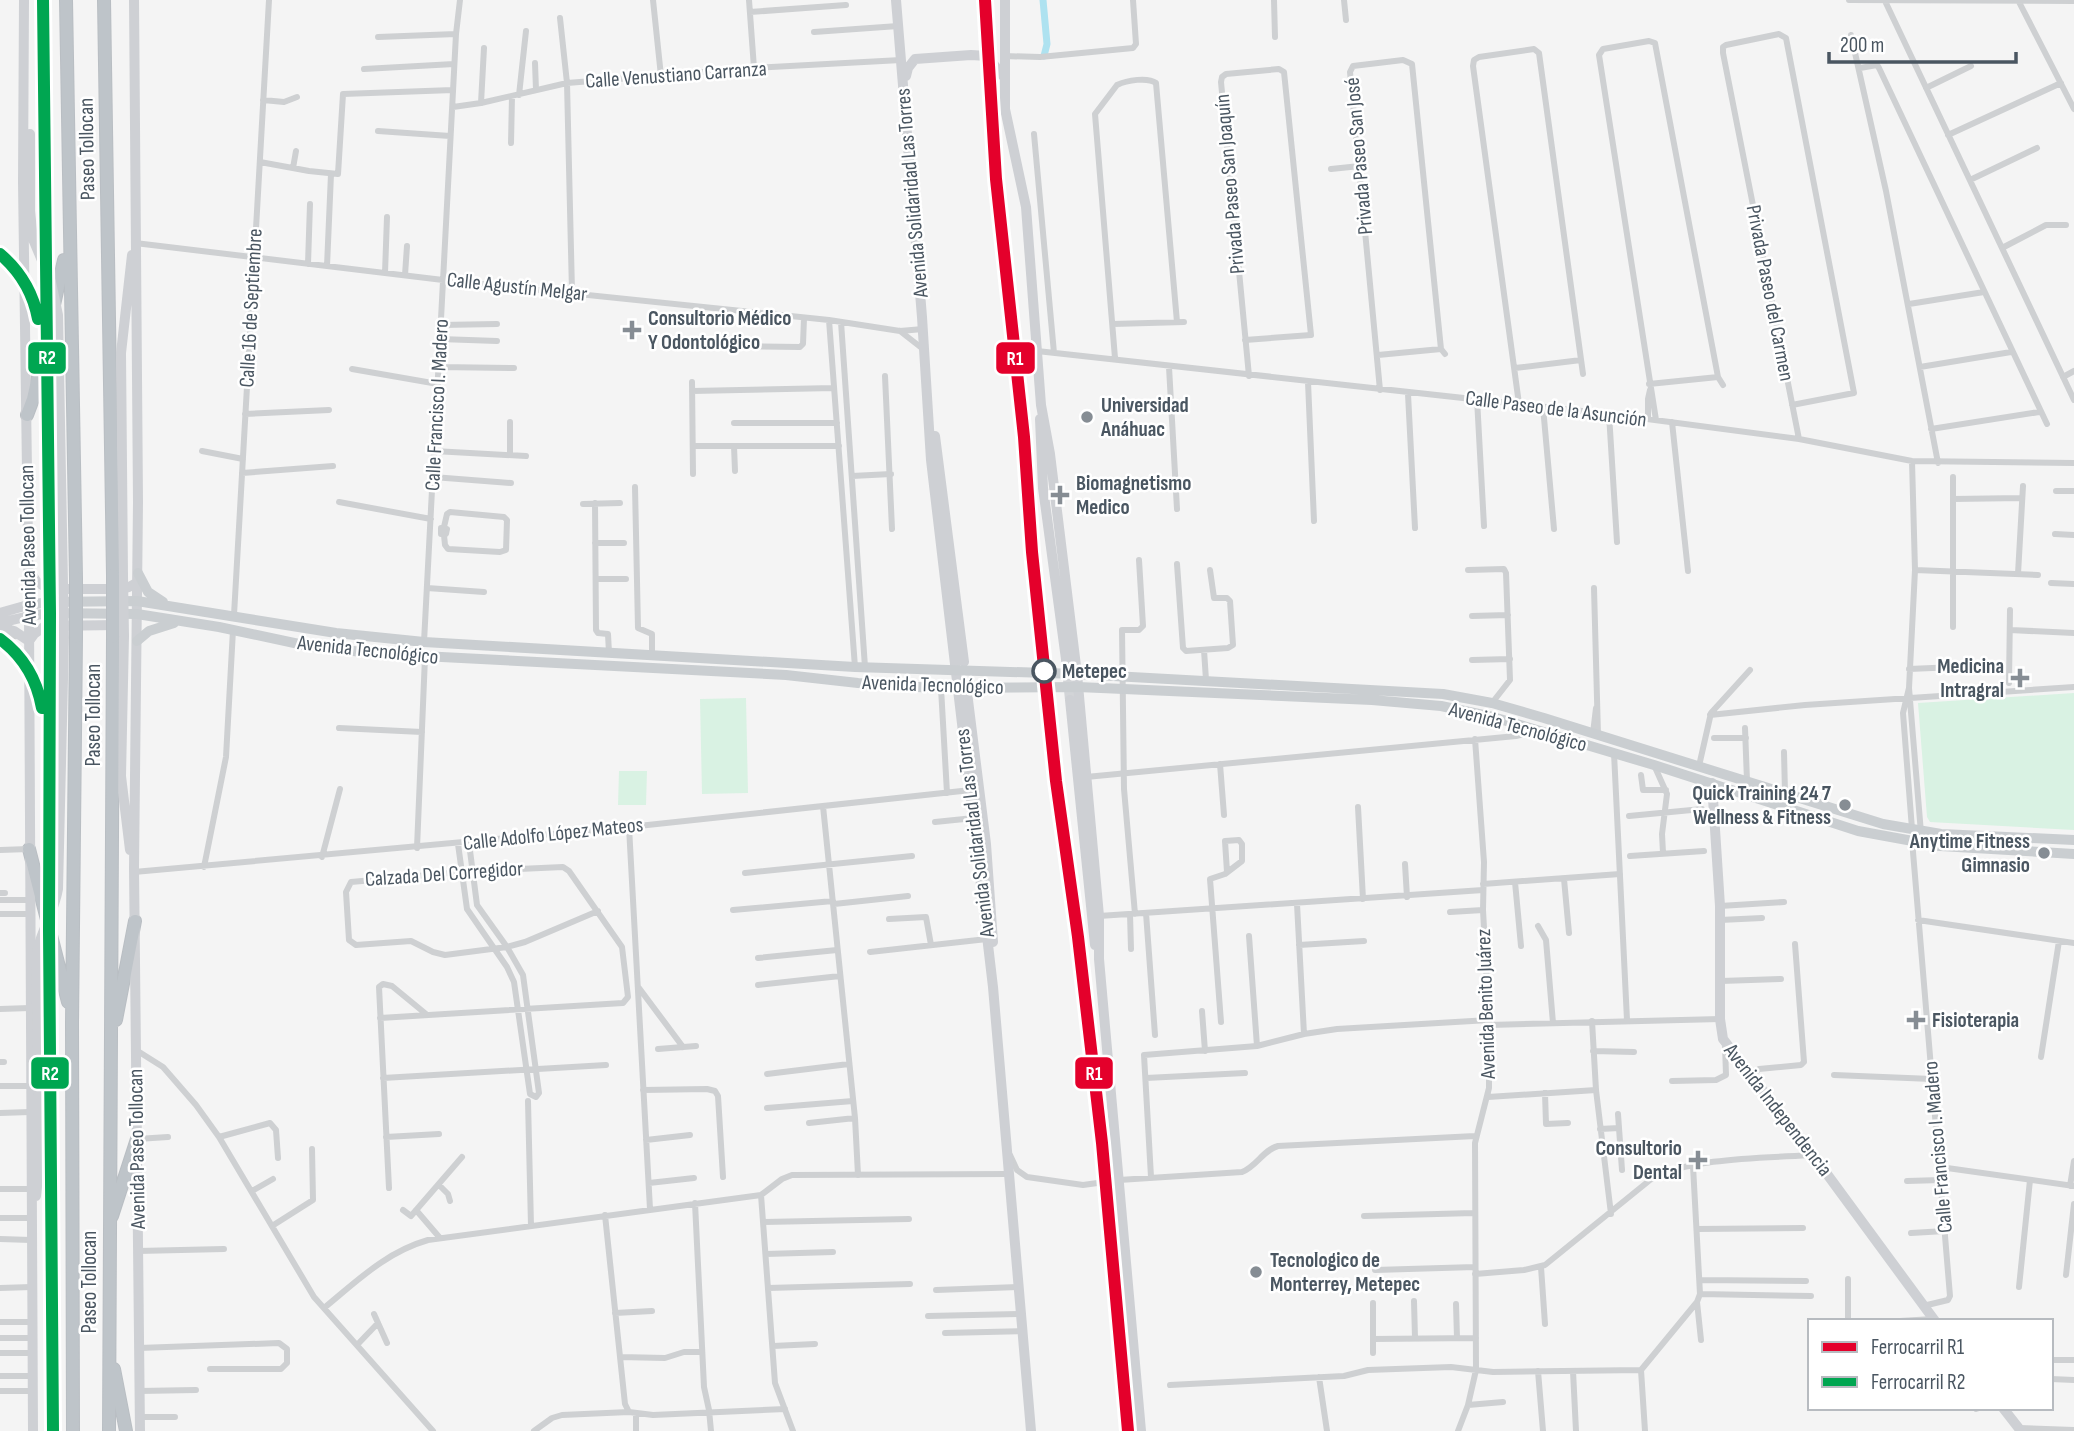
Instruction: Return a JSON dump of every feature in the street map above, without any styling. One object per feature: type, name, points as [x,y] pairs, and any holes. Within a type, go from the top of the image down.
[{"type":"highway","name":"Paseo Tollocan","points":[[66,0],[76,578],[72,1023],[73,1431]]},
{"type":"highway","name":"Paseo Tollocan","points":[[104,3],[118,575],[108,1226],[109,1431]]},
{"type":"highway","points":[[27,415],[52,316],[68,221]]},
{"type":"highway","points":[[29,849],[72,1023]]},
{"type":"highway","points":[[110,1079],[118,1005],[135,921]]},
{"type":"highway","points":[[108,1226],[137,1139]]},
{"type":"highway","points":[[108,1341],[126,1431]]},
{"type":"main road","name":"Avenida Paseo Tollocan","points":[[27,0],[30,211],[33,239],[51,282],[58,315],[64,637],[58,889],[36,949],[39,1167],[31,1218]]},
{"type":"main road","name":"Avenida Paseo Tollocan","points":[[27,0],[23,194],[29,611],[26,639],[33,1431]]},
{"type":"main road","name":"Avenida Paseo Tollocan","points":[[134,0],[138,578],[134,870],[140,1431]]},
{"type":"main road","name":"Avenida Solidaridad Las Torres","points":[[896,0],[931,460],[955,671],[962,690],[983,811],[992,908],[993,987]]},
{"type":"main road","points":[[1005,0],[1004,76],[1007,122],[1026,207],[1041,405],[1042,477],[1066,659]]},
{"type":"main road","points":[[904,90],[908,68],[912,61],[920,58],[987,56],[1004,76]]},
{"type":"main road","name":"Avenida Paseo Tollocan","points":[[118,575],[121,354],[128,281],[135,243]]},
{"type":"main road","name":"Avenida Solidaridad Las Torres","points":[[926,387],[933,421],[964,662]]},
{"type":"main road","points":[[1041,405],[1050,454],[1077,674],[1141,1431]]},
{"type":"main road","points":[[28,568],[37,582],[49,589],[124,589],[138,578],[155,598],[172,606]]},
{"type":"main road","name":"Avenida Tecnológico","points":[[29,611],[50,602],[137,601],[336,633],[424,642],[860,667],[1077,674],[1443,694],[1492,703],[1883,824],[1916,831],[2074,840]]},
{"type":"main road","points":[[0,613],[29,611]]},
{"type":"main road","points":[[0,625],[29,611]]},
{"type":"main road","name":"Avenida Tecnológico","points":[[29,611],[50,614],[137,614],[313,646],[425,657],[731,672],[962,690],[1078,687],[1403,702],[1467,710],[1654,765],[1858,831],[1917,843],[2074,853]]},
{"type":"main road","points":[[258,635],[260,620]]},
{"type":"main road","points":[[0,625],[26,639],[45,626],[126,627],[136,641],[158,627],[185,621]]},
{"type":"main road","name":"Avenida Paseo Tollocan","points":[[118,637],[121,776],[134,870]]},
{"type":"main road","points":[[522,648],[522,662]]},
{"type":"main road","points":[[822,678],[823,664]]},
{"type":"main road","points":[[934,670],[938,678],[937,688]]},
{"type":"main road","name":"Avenida Solidaridad Las Torres","points":[[962,690],[993,987],[1031,1431]]},
{"type":"main road","points":[[1070,700],[1093,937],[1099,959]]},
{"type":"main road","name":"Avenida Independencia","points":[[1712,783],[1720,906],[1722,1036],[1933,1319]]},
{"type":"main road","points":[[2005,1410],[2020,1429]]},
{"type":"street","name":"Calle 16 de Septiembre","points":[[234,615],[269,0]]},
{"type":"street","name":"Calle Francisco I. Madero","points":[[424,642],[454,64],[460,0]]},
{"type":"street","points":[[653,0],[661,76]]},
{"type":"street","points":[[749,0],[754,68]]},
{"type":"street","points":[[1004,57],[1040,57],[1134,47],[1133,0]]},
{"type":"street","points":[[1273,0],[1275,37]]},
{"type":"street","points":[[1344,0],[1346,20]]},
{"type":"street","points":[[1849,0],[2074,1]]},
{"type":"street","points":[[1885,1],[2074,398]]},
{"type":"street","points":[[2024,1],[2073,107]]},
{"type":"street","points":[[750,12],[846,5]]},
{"type":"street","points":[[560,18],[567,83],[572,292]]},
{"type":"street","points":[[814,32],[898,26]]},
{"type":"street","points":[[510,143],[526,32]]},
{"type":"street","points":[[378,37],[456,34]]},
{"type":"street","name":"Privada Paseo del Carmen","points":[[1783,35],[1857,395],[1791,405],[1723,47],[1783,35]]},
{"type":"street","points":[[1852,35],[1909,304],[1938,463]]},
{"type":"street","points":[[1652,420],[1654,398],[1649,387],[1600,51],[1653,42],[1718,377],[1723,385]]},
{"type":"street","points":[[481,103],[484,48]]},
{"type":"street","points":[[1519,404],[1473,66],[1474,60],[1479,57],[1535,49],[1539,53],[1583,374]]},
{"type":"street","name":"Calle Venustiano Carranza","points":[[453,107],[567,83],[754,68],[901,60]]},
{"type":"street","name":"Privada Paseo San José","points":[[1378,355],[1443,351],[1412,68],[1408,61],[1355,66],[1350,69],[1380,390]]},
{"type":"street","points":[[364,69],[454,64]]},
{"type":"street","points":[[535,64],[536,90]]},
{"type":"street","points":[[1860,68],[1877,65],[1879,68],[2039,412],[2047,424]]},
{"type":"street","points":[[1926,88],[1970,66]]},
{"type":"street","name":"Privada Paseo San Joaquín","points":[[1245,340],[1315,337],[1285,74],[1279,69],[1226,74],[1221,79],[1245,340],[1249,376]]},
{"type":"street","points":[[1113,324],[1181,322],[1155,81],[1150,80],[1119,83],[1096,112],[1115,358]]},
{"type":"street","points":[[1948,135],[2061,83]]},
{"type":"street","points":[[260,162],[339,173],[344,93],[453,90]]},
{"type":"street","points":[[263,100],[284,102],[296,97]]},
{"type":"street","points":[[378,131],[450,136]]},
{"type":"street","points":[[1034,134],[1054,353]]},
{"type":"street","points":[[1969,180],[2036,148]]},
{"type":"street","points":[[293,168],[296,151]]},
{"type":"street","points":[[1331,169],[1360,166]]},
{"type":"street","points":[[327,266],[331,174]]},
{"type":"street","points":[[308,264],[310,204]]},
{"type":"street","points":[[385,273],[387,217]]},
{"type":"street","points":[[2002,248],[2046,225],[2066,225]]},
{"type":"street","name":"Calle Agustín Melgar","points":[[135,243],[443,280],[829,320],[900,331],[923,329]]},
{"type":"street","points":[[405,275],[407,246]]},
{"type":"street","points":[[1909,304],[1984,292]]},
{"type":"street","points":[[677,345],[801,346],[804,318]]},
{"type":"street","points":[[829,320],[852,626],[860,667]]},
{"type":"street","points":[[841,322],[862,625],[860,667]]},
{"type":"street","points":[[441,325],[497,324]]},
{"type":"street","name":"Calle Agustín Melgar","points":[[900,331],[924,350]]},
{"type":"street","points":[[440,339],[497,341]]},
{"type":"street","name":"Calle Paseo de la Asunción","points":[[1037,351],[1408,394],[1609,414],[1798,439],[1912,461],[2074,463]]},
{"type":"street","points":[[1920,367],[2011,352]]},
{"type":"street","points":[[1515,368],[1581,360]]},
{"type":"street","points":[[439,367],[513,369]]},
{"type":"street","points":[[1169,367],[1177,509]]},
{"type":"street","points":[[352,369],[438,384]]},
{"type":"street","points":[[2063,377],[2074,371]]},
{"type":"street","points":[[885,376],[892,529]]},
{"type":"street","points":[[1649,387],[1718,377]]},
{"type":"street","points":[[692,382],[694,474]]},
{"type":"street","points":[[1308,382],[1314,521]]},
{"type":"street","points":[[692,391],[834,388]]},
{"type":"street","points":[[1408,394],[1415,528]]},
{"type":"street","points":[[1477,399],[1485,526]]},
{"type":"street","points":[[1791,405],[1798,439]]},
{"type":"street","points":[[1543,407],[1554,529]]},
{"type":"street","points":[[245,414],[329,410]]},
{"type":"street","points":[[1931,429],[2039,412]]},
{"type":"street","points":[[1609,414],[1617,542]]},
{"type":"street","points":[[510,422],[510,455]]},
{"type":"street","points":[[1672,422],[1688,571]]},
{"type":"street","points":[[734,423],[837,423]]},
{"type":"street","points":[[693,446],[838,446]]},
{"type":"street","points":[[734,446],[734,471]]},
{"type":"street","points":[[202,451],[243,459]]},
{"type":"street","points":[[434,451],[526,456]]},
{"type":"street","points":[[1912,461],[1915,570],[1908,699],[1919,802],[1916,831]]},
{"type":"street","points":[[242,472],[333,466]]},
{"type":"street","points":[[852,476],[891,474]]},
{"type":"street","points":[[433,477],[511,483]]},
{"type":"street","points":[[1952,627],[1953,477]]},
{"type":"street","points":[[2018,574],[2023,486]]},
{"type":"street","points":[[635,487],[638,628],[652,634],[652,655]]},
{"type":"street","points":[[2056,491],[2074,491]]},
{"type":"street","points":[[1953,499],[2022,498]]},
{"type":"street","points":[[340,502],[431,519]]},
{"type":"street","points":[[595,503],[596,630],[598,633],[608,634],[609,653]]},
{"type":"street","points":[[583,504],[620,503]]},
{"type":"street","points":[[448,513],[506,518],[506,550],[448,549],[443,531],[448,513]]},
{"type":"street","points":[[430,529],[443,531]]},
{"type":"street","points":[[2055,534],[2074,535]]},
{"type":"street","points":[[595,543],[624,543]]},
{"type":"street","points":[[1131,949],[1133,914],[1124,775],[1122,630],[1139,630],[1143,626],[1139,559]]},
{"type":"street","points":[[1177,564],[1184,650],[1228,648],[1233,645],[1230,601],[1228,598],[1214,597],[1210,570]]},
{"type":"street","points":[[1468,570],[1504,569],[1506,573],[1509,683],[1492,703]]},
{"type":"street","points":[[1915,570],[2038,575]]},
{"type":"street","points":[[596,579],[626,579]]},
{"type":"street","points":[[2051,583],[2074,584]]},
{"type":"street","points":[[427,588],[484,592]]},
{"type":"street","points":[[1594,588],[1599,715],[1596,734]]},
{"type":"street","points":[[2009,682],[2010,610]]},
{"type":"street","points":[[1472,616],[1508,615]]},
{"type":"street","points":[[852,626],[862,625]]},
{"type":"street","points":[[204,867],[226,757],[233,630]]},
{"type":"street","points":[[2010,630],[2074,633]]},
{"type":"street","points":[[0,637],[26,639]]},
{"type":"street","points":[[1204,650],[1206,680]]},
{"type":"street","points":[[417,848],[425,657]]},
{"type":"street","points":[[1472,660],[1510,659]]},
{"type":"street","points":[[1909,669],[1979,666]]},
{"type":"street","points":[[1699,766],[1710,715],[1750,670]]},
{"type":"street","points":[[1710,715],[1805,705],[2074,687]]},
{"type":"street","points":[[937,688],[947,793]]},
{"type":"street","points":[[1908,699],[1903,713],[1910,802],[1916,831]]},
{"type":"street","points":[[1745,728],[1746,781]]},
{"type":"street","points":[[339,729],[422,732]]},
{"type":"street","points":[[1086,777],[1520,735],[1533,729]]},
{"type":"street","points":[[1714,738],[1746,738]]},
{"type":"street","name":"Avenida Benito Juárez","points":[[1458,1431],[1468,1405],[1476,1370],[1475,1136],[1488,1097],[1489,1023],[1483,910],[1483,840],[1475,739]]},
{"type":"street","points":[[1613,739],[1627,1020]]},
{"type":"street","points":[[1784,752],[1785,793]]},
{"type":"street","points":[[1220,764],[1224,815]]},
{"type":"street","points":[[1654,765],[1666,790],[1663,853]]},
{"type":"street","points":[[1641,775],[1643,790],[1666,790]]},
{"type":"street","points":[[322,857],[341,789]]},
{"type":"street","name":"Calle Adolfo López Mateos","points":[[134,870],[204,867],[417,848],[971,790]]},
{"type":"street","points":[[1910,802],[1919,802]]},
{"type":"street","points":[[823,806],[855,1118],[858,1175]]},
{"type":"street","points":[[1358,807],[1363,899]]},
{"type":"street","points":[[1629,816],[1702,810]]},
{"type":"street","points":[[934,822],[975,818]]},
{"type":"street","points":[[629,827],[650,1209]]},
{"type":"street","name":"Calle Francisco I. Madero","points":[[1916,831],[1918,920],[1949,1299],[1923,1306]]},
{"type":"street","points":[[1221,1022],[1211,878],[1227,872],[1242,861],[1242,844],[1239,840],[1225,841],[1227,872]]},
{"type":"street","points":[[458,844],[467,909],[511,975],[519,1009],[530,1094],[534,1097],[539,1093],[537,1069],[523,975],[477,905],[469,843]]},
{"type":"street","points":[[0,850],[29,849]]},
{"type":"street","points":[[1630,856],[1704,851]]},
{"type":"street","points":[[745,873],[912,856]]},
{"type":"street","points":[[1405,864],[1407,897]]},
{"type":"street","name":"Calzada Del Corregidor","points":[[528,1009],[621,1004],[626,1001],[628,994],[624,952],[614,934],[598,911],[569,871],[563,867],[472,871],[351,882],[346,892],[349,940],[356,945],[411,941],[445,955],[493,949],[525,942],[598,911]]},
{"type":"street","points":[[1099,916],[1407,897],[1515,883],[1620,874]]},
{"type":"street","points":[[1564,879],[1569,933]]},
{"type":"street","points":[[1515,883],[1521,946]]},
{"type":"street","points":[[733,910],[908,896]]},
{"type":"street","points":[[0,900],[30,900]]},
{"type":"street","points":[[1720,906],[1784,902]]},
{"type":"street","points":[[1297,904],[1304,1034]]},
{"type":"street","points":[[1450,912],[1483,910]]},
{"type":"street","points":[[0,914],[30,914]]},
{"type":"street","points":[[1146,914],[1155,1035]]},
{"type":"street","points":[[889,919],[926,917],[931,945]]},
{"type":"street","points":[[1720,920],[1762,918]]},
{"type":"street","points":[[1918,920],[2074,943]]},
{"type":"street","points":[[1538,926],[1546,940],[1553,1023]]},
{"type":"street","points":[[1249,936],[1256,1046]]},
{"type":"street","points":[[870,952],[987,939]]},
{"type":"street","points":[[2041,1057],[2059,941]]},
{"type":"street","points":[[1299,945],[1364,942]]},
{"type":"street","points":[[1751,1076],[1759,1069],[1801,1065],[1804,1062],[1795,944]]},
{"type":"street","points":[[758,958],[837,950]]},
{"type":"street","points":[[758,985],[840,976]]},
{"type":"street","points":[[1720,981],[1781,979]]},
{"type":"street","points":[[389,1188],[378,989],[381,985],[392,986],[427,1014]]},
{"type":"street","points":[[638,987],[683,1047]]},
{"type":"street","points":[[0,1009],[30,1008]]},
{"type":"street","points":[[380,1018],[528,1009]]},
{"type":"street","points":[[1202,1012],[1205,1051]]},
{"type":"street","points":[[1151,1177],[1144,1055],[1256,1046],[1337,1029],[1720,1019]]},
{"type":"street","points":[[1592,1021],[1596,1090],[1611,1214]]},
{"type":"street","points":[[1672,1081],[1716,1080],[1726,1074],[1725,1043]]},
{"type":"street","points":[[658,1049],[696,1046]]},
{"type":"street","points":[[136,1050],[156,1061],[170,1074],[219,1137],[306,1285],[433,1431]]},
{"type":"street","points":[[1593,1051],[1634,1052]]},
{"type":"street","points":[[383,1078],[606,1065]]},
{"type":"street","points":[[766,1074],[849,1065]]},
{"type":"street","points":[[1146,1078],[1245,1073]]},
{"type":"street","points":[[1833,1075],[1932,1079]]},
{"type":"street","points":[[0,1086],[30,1086]]},
{"type":"street","points":[[644,1092],[707,1088],[715,1091],[718,1096],[723,1177]]},
{"type":"street","points":[[1488,1097],[1596,1090]]},
{"type":"street","points":[[1545,1093],[1546,1124],[1568,1123]]},
{"type":"street","points":[[528,1101],[531,1226]]},
{"type":"street","points":[[767,1108],[853,1101]]},
{"type":"street","points":[[0,1112],[30,1112]]},
{"type":"street","points":[[1618,1114],[1622,1170]]},
{"type":"street","points":[[809,1123],[855,1118]]},
{"type":"street","points":[[219,1137],[266,1122],[274,1125],[278,1158]]},
{"type":"street","points":[[1600,1129],[1619,1128]]},
{"type":"street","points":[[386,1137],[439,1134]]},
{"type":"street","points":[[646,1140],[690,1135]]},
{"type":"street","points":[[1005,1140],[1017,1170],[1027,1177],[1083,1185],[1242,1171],[1250,1168],[1268,1150],[1278,1146],[1475,1136]]},
{"type":"street","points":[[137,1139],[168,1137]]},
{"type":"street","points":[[272,1226],[313,1200],[312,1149]]},
{"type":"street","points":[[1375,1270],[1475,1271],[1541,1267],[1560,1255],[1655,1177],[1693,1166],[1813,1155]]},
{"type":"street","points":[[403,1210],[411,1216],[463,1157]]},
{"type":"street","points":[[1940,1167],[2072,1186],[2074,1161]]},
{"type":"street","points":[[1693,1166],[1701,1340]]},
{"type":"street","points":[[324,1308],[389,1256],[414,1244],[440,1238],[761,1195],[788,1176],[1008,1174]]},
{"type":"street","points":[[649,1183],[694,1178]]},
{"type":"street","points":[[252,1191],[273,1179]]},
{"type":"street","points":[[1906,1181],[1941,1180]]},
{"type":"street","points":[[2019,1287],[2030,1180]]},
{"type":"street","points":[[439,1185],[448,1194],[450,1201]]},
{"type":"street","points":[[0,1189],[31,1189]]},
{"type":"street","points":[[761,1195],[776,1390],[793,1431]]},
{"type":"street","points":[[695,1203],[701,1352],[704,1393],[711,1431]]},
{"type":"street","points":[[2066,1275],[2074,1204]]},
{"type":"street","points":[[416,1210],[440,1238]]},
{"type":"street","points":[[1364,1216],[1474,1213]]},
{"type":"street","points":[[531,1214],[539,1217],[544,1224]]},
{"type":"street","points":[[605,1215],[625,1404],[632,1413],[636,1431]]},
{"type":"street","points":[[0,1218],[31,1218]]},
{"type":"street","points":[[764,1222],[909,1219]]},
{"type":"street","points":[[1697,1229],[1802,1228]]},
{"type":"street","points":[[1911,1233],[1945,1231]]},
{"type":"street","points":[[0,1239],[32,1240]]},
{"type":"street","points":[[138,1251],[224,1249]]},
{"type":"street","points":[[766,1254],[833,1252]]},
{"type":"street","points":[[1541,1267],[1545,1324]]},
{"type":"street","points":[[1848,1319],[1849,1279]]},
{"type":"street","points":[[1700,1280],[1806,1282]]},
{"type":"street","points":[[768,1288],[909,1284]]},
{"type":"street","points":[[0,1287],[32,1287]]},
{"type":"street","points":[[936,1290],[1019,1287]]},
{"type":"street","points":[[1699,1298],[1811,1296]]},
{"type":"street","points":[[1645,1431],[1641,1370],[1699,1298]]},
{"type":"street","points":[[1414,1301],[1415,1338]]},
{"type":"street","points":[[1373,1303],[1373,1353]]},
{"type":"street","points":[[1457,1304],[1457,1338]]},
{"type":"street","points":[[615,1313],[652,1311]]},
{"type":"street","points":[[374,1314],[387,1343]]},
{"type":"street","points":[[928,1316],[1021,1314]]},
{"type":"street","points":[[0,1322],[32,1322]]},
{"type":"street","points":[[357,1345],[378,1323]]},
{"type":"street","points":[[945,1333],[1023,1331]]},
{"type":"street","points":[[0,1338],[32,1338]]},
{"type":"street","points":[[1373,1339],[1476,1338]]},
{"type":"street","points":[[139,1348],[279,1343],[287,1349],[287,1363],[281,1368],[210,1369]]},
{"type":"street","points":[[773,1346],[815,1345]]},
{"type":"street","points":[[620,1357],[665,1357],[684,1352],[701,1352]]},
{"type":"street","points":[[0,1353],[33,1353]]},
{"type":"street","points":[[2053,1360],[2074,1360]]},
{"type":"street","points":[[1170,1385],[1348,1376],[1368,1370],[1451,1367],[1493,1372],[1641,1370]]},
{"type":"street","points":[[1538,1371],[1543,1431]]},
{"type":"street","points":[[1573,1371],[1576,1431]]},
{"type":"street","points":[[0,1376],[33,1376]]},
{"type":"street","points":[[1319,1377],[1327,1431]]},
{"type":"street","points":[[2053,1379],[2074,1380]]},
{"type":"street","points":[[139,1391],[196,1390]]},
{"type":"street","points":[[1,1391],[33,1391]]},
{"type":"street","points":[[1468,1405],[1503,1402]]},
{"type":"street","points":[[534,1431],[552,1418],[562,1415],[681,1414],[709,1410],[785,1409]]},
{"type":"street","points":[[140,1417],[175,1417]]},
{"type":"street","points":[[2020,1429],[2074,1430]]},
{"type":"green space","points":[[2074,693],[2074,830],[1930,822],[1927,817],[1918,703]]},
{"type":"green space","points":[[746,698],[748,793],[702,794],[700,699]]},
{"type":"green space","points":[[619,771],[647,771],[646,805],[618,805]]},
{"type":"waterway","points":[[1043,0],[1047,44],[1044,56]]},
{"type":"tunnel","points":[[1066,659],[1070,700]]},
{"type":"railway","points":[[43,0],[50,613],[49,930],[53,1431]]},
{"type":"railway","points":[[0,254],[25,283],[34,300],[39,320]]},
{"type":"railway","points":[[0,639],[29,671],[43,712]]},
{"type":"rail line","name":"R2","points":[[43,0],[50,613],[49,930],[53,1431]]},
{"type":"rail line","name":"R1","points":[[985,0],[996,179],[1024,437],[1032,552],[1056,781],[1078,937],[1102,1143],[1128,1431]]},
{"type":"rail line","name":"R2","points":[[0,254],[25,283],[38,319]]},
{"type":"rail line","name":"R2","points":[[0,639],[16,653],[28,669],[42,708]]},
{"type":"place","name":"Consultorio Médico Y Odontológico","points":[[632,330]]},
{"type":"place","name":"Universidad Anáhuac","points":[[1087,417]]},
{"type":"place","name":"Biomagnetismo Medico","points":[[1060,495]]},
{"type":"place","name":"Metepec","points":[[1044,671]]},
{"type":"place","name":"Medicina Intragral","points":[[2020,678]]},
{"type":"place","name":"Quick Training 24 7 Wellness & Fitness","points":[[1845,805]]},
{"type":"place","name":"Anytime Fitness Gimnasio","points":[[2044,853]]},
{"type":"place","name":"Fisioterapia","points":[[1916,1020]]},
{"type":"place","name":"Consultorio Dental","points":[[1698,1160]]},
{"type":"place","name":"Tecnologico de Monterrey, Metepec","points":[[1256,1272]]}]
